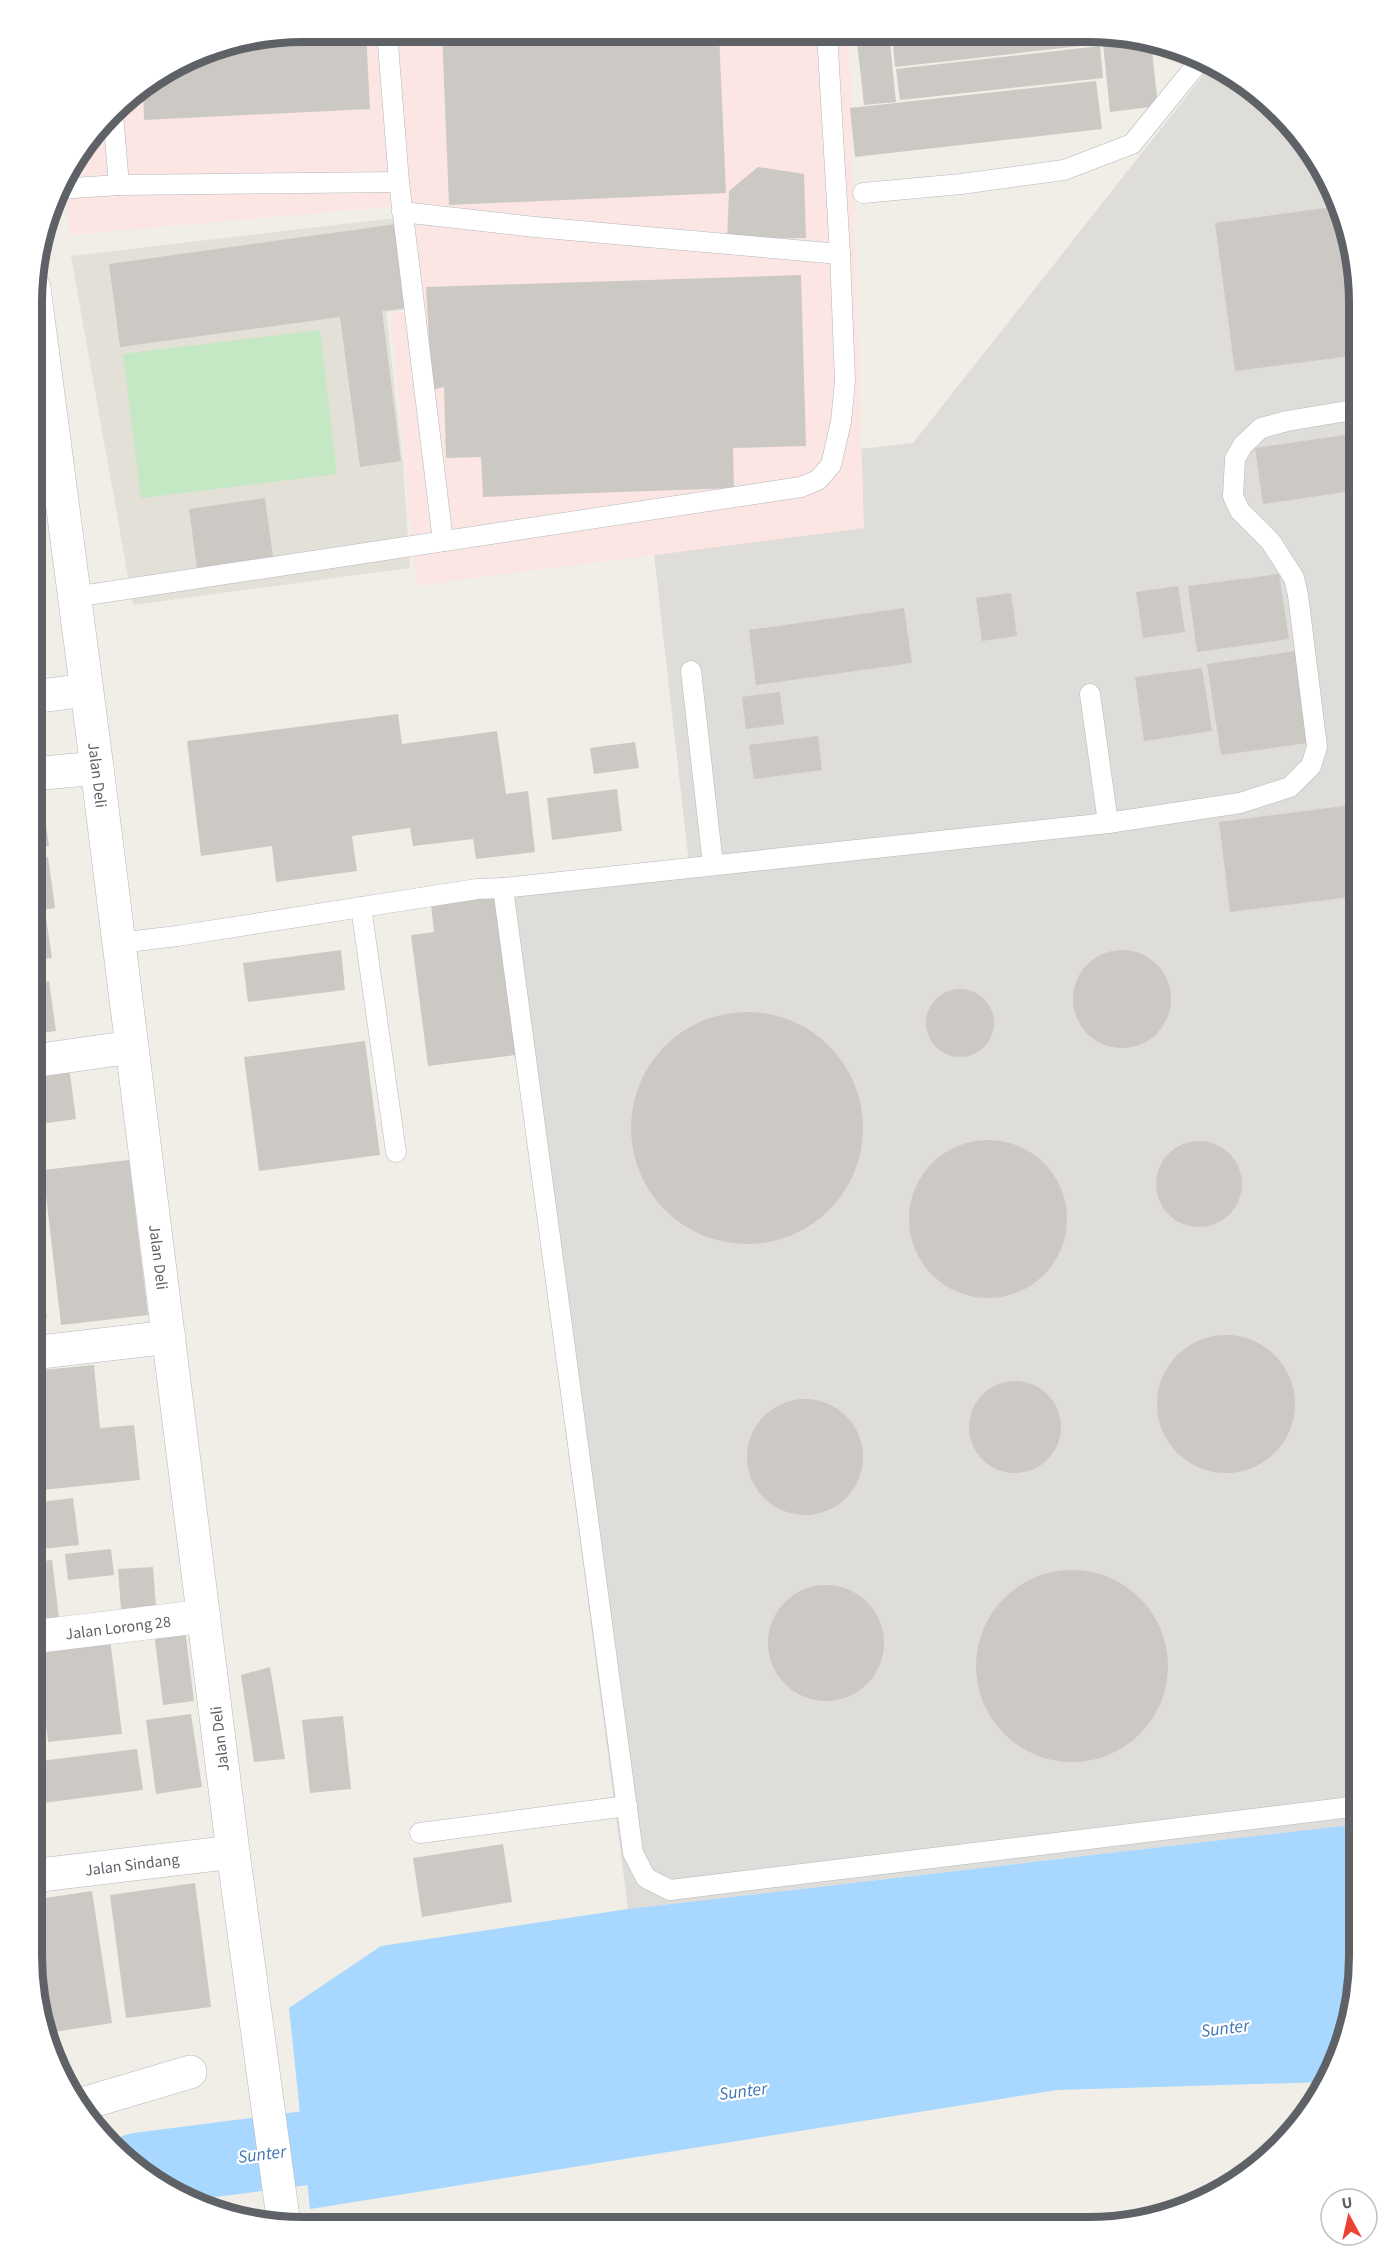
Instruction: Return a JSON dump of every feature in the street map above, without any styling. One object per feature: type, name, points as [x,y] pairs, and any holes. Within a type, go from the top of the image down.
[{"type":"street","name":"Jalan Deli","points":[[42,350],[97,768],[233,1852],[283,2216]]},
{"type":"street","points":[[42,696],[86,690]]},
{"type":"street","points":[[42,773],[97,768]]},
{"type":"street","points":[[42,1060],[132,1047]]},
{"type":"street","points":[[42,1352],[169,1337]]},
{"type":"street","name":"Jalan Lorong 28","points":[[42,1636],[204,1616]]},
{"type":"street","name":"Jalan Sindang","points":[[42,1875],[233,1852]]},
{"type":"street","points":[[87,2103],[189,2072]]},
{"type":"lane","points":[[388,42],[402,212],[443,541]]},
{"type":"lane","points":[[74,597],[801,487],[818,480],[831,465],[840,422],[845,381],[828,42]]},
{"type":"lane","points":[[863,193],[961,184],[1064,170],[1132,144],[1196,66]]},
{"type":"lane","points":[[113,125],[119,185]]},
{"type":"lane","points":[[69,188],[119,185],[399,182]]},
{"type":"lane","points":[[402,212],[535,227],[840,254]]},
{"type":"lane","points":[[119,943],[477,889],[1108,823],[1240,803],[1290,787],[1311,766],[1317,747],[1296,586],[1294,578],[1271,542],[1240,511],[1233,496],[1234,459],[1261,428],[1287,421],[1349,411]]},
{"type":"lane","points":[[691,671],[713,865]]},
{"type":"lane","points":[[1090,694],[1108,823]]},
{"type":"lane","points":[[503,888],[633,1853],[645,1878],[670,1890],[1349,1807]]},
{"type":"lane","points":[[361,907],[396,1152]]},
{"type":"lane","points":[[420,1833],[627,1806]]},
{"type":"shaded area","points":[[303,42],[849,42],[864,528],[416,586],[391,313],[414,310],[410,205],[70,235],[66,193],[86,158],[107,131],[144,96],[173,77],[203,62],[252,47]]},
{"type":"shaded area","points":[[1207,71],[1247,96],[1295,144],[1322,188],[1335,219],[1347,269],[1349,303],[1349,1825],[628,1909],[496,896],[689,864],[645,474],[913,443]]},
{"type":"shaded area","points":[[404,217],[409,309],[386,312],[403,463],[410,568],[133,605],[71,256]]},
{"type":"green space","points":[[320,330],[337,474],[141,498],[123,354]]},
{"type":"water","points":[[1349,1825],[1347,1990],[1335,2040],[1316,2082],[1057,2090],[310,2209],[289,2008],[381,1946],[628,1909]]},
{"type":"building","points":[[367,42],[370,109],[144,120],[143,97],[173,77],[219,56],[269,44]]},
{"type":"building","points":[[442,42],[719,42],[726,193],[449,205]]},
{"type":"building","points":[[857,42],[890,42],[896,102],[864,105]]},
{"type":"building","points":[[893,42],[1099,43],[1099,44],[895,67]]},
{"type":"building","points":[[1103,43],[1152,50],[1158,106],[1110,112]]},
{"type":"building","points":[[1100,46],[1103,78],[900,100],[896,69]]},
{"type":"building","points":[[1096,81],[1102,129],[855,157],[850,108]]},
{"type":"building","points":[[758,167],[804,174],[806,238],[727,239],[729,191]]},
{"type":"building","points":[[1331,207],[1347,269],[1349,356],[1235,371],[1215,223]]},
{"type":"building","points":[[397,224],[408,308],[382,311],[401,461],[360,467],[340,317],[120,347],[109,264]]},
{"type":"building","points":[[801,275],[806,446],[733,448],[734,488],[483,497],[481,457],[446,458],[444,387],[432,390],[426,287]]},
{"type":"building","points":[[1349,434],[1349,491],[1263,504],[1255,448]]},
{"type":"building","points":[[265,498],[273,557],[197,568],[189,509]]},
{"type":"building","points":[[1279,574],[1289,639],[1197,652],[1188,586]]},
{"type":"building","points":[[1178,586],[1185,632],[1143,638],[1136,592]]},
{"type":"building","points":[[1011,593],[1017,636],[982,641],[976,598]]},
{"type":"building","points":[[904,608],[912,663],[756,685],[749,630]]},
{"type":"building","points":[[1295,651],[1308,743],[1221,755],[1207,664]]},
{"type":"building","points":[[1202,668],[1212,731],[1144,741],[1135,677]]},
{"type":"building","points":[[780,692],[784,724],[746,729],[742,697]]},
{"type":"building","points":[[398,714],[402,744],[497,731],[506,794],[528,791],[535,852],[476,859],[473,839],[413,846],[410,828],[352,836],[357,871],[276,882],[272,846],[201,856],[187,741]]},
{"type":"building","points":[[818,736],[822,770],[754,779],[749,745]]},
{"type":"building","points":[[635,742],[639,768],[594,774],[590,748]]},
{"type":"building","points":[[617,789],[622,831],[552,840],[547,798]]},
{"type":"building","points":[[42,794],[49,846],[42,847]]},
{"type":"building","points":[[1349,805],[1349,897],[1230,912],[1219,822]]},
{"type":"building","points":[[48,857],[55,908],[42,910],[42,858]]},
{"type":"building","points":[[496,896],[516,1055],[428,1066],[411,935],[434,932],[431,904]]},
{"type":"building","points":[[46,917],[52,958],[42,960],[42,918]]},
{"type":"building","points":[[341,950],[345,990],[248,1002],[243,963]]},
{"type":"building","points":[[1122,950],[1141,953],[1157,964],[1168,980],[1171,999],[1168,1018],[1157,1034],[1141,1045],[1122,1048],[1103,1045],[1087,1034],[1076,1018],[1073,999],[1076,980],[1087,964],[1103,953]]},
{"type":"building","points":[[49,981],[56,1031],[42,1033],[42,982]]},
{"type":"building","points":[[960,989],[973,992],[984,999],[991,1010],[994,1023],[991,1036],[984,1047],[973,1054],[960,1057],[947,1054],[936,1047],[929,1036],[926,1023],[929,1010],[936,999],[947,992]]},
{"type":"building","points":[[747,1012],[770,1014],[802,1026],[821,1038],[837,1054],[858,1094],[863,1128],[861,1151],[849,1183],[837,1202],[821,1218],[781,1239],[747,1244],[724,1242],[692,1230],[673,1218],[657,1202],[636,1162],[631,1128],[633,1105],[645,1073],[657,1054],[673,1038],[713,1017]]},
{"type":"building","points":[[365,1041],[380,1155],[259,1171],[244,1057]]},
{"type":"building","points":[[69,1067],[76,1119],[42,1124],[42,1071]]},
{"type":"building","points":[[988,1140],[1003,1141],[1018,1146],[1032,1153],[1044,1163],[1054,1175],[1061,1189],[1066,1204],[1066,1234],[1061,1249],[1054,1263],[1044,1275],[1032,1285],[1018,1292],[1003,1297],[988,1298],[973,1297],[958,1292],[944,1285],[932,1275],[922,1263],[915,1249],[910,1234],[909,1219],[910,1204],[915,1189],[922,1175],[932,1163],[944,1153],[958,1146],[973,1141]]},
{"type":"building","points":[[1199,1141],[1223,1148],[1235,1160],[1242,1184],[1235,1208],[1223,1220],[1199,1227],[1175,1220],[1163,1208],[1156,1184],[1163,1160],[1175,1148]]},
{"type":"building","points":[[129,1160],[148,1315],[61,1325],[43,1170]]},
{"type":"building","points":[[42,1286],[47,1318],[42,1319]]},
{"type":"building","points":[[1226,1335],[1253,1340],[1265,1346],[1275,1355],[1284,1365],[1290,1377],[1295,1404],[1290,1431],[1284,1443],[1275,1453],[1265,1462],[1253,1468],[1226,1473],[1199,1468],[1187,1462],[1177,1453],[1168,1443],[1162,1431],[1157,1404],[1162,1377],[1168,1365],[1177,1355],[1187,1346],[1199,1340]]},
{"type":"building","points":[[94,1365],[100,1428],[134,1425],[140,1480],[42,1490],[42,1370]]},
{"type":"building","points":[[1015,1381],[1033,1384],[1048,1394],[1058,1409],[1061,1427],[1058,1445],[1048,1460],[1033,1470],[1015,1473],[997,1470],[982,1460],[972,1445],[969,1427],[972,1409],[982,1394],[997,1384]]},
{"type":"building","points":[[805,1399],[827,1404],[846,1416],[858,1435],[863,1457],[858,1479],[846,1498],[827,1510],[805,1515],[783,1510],[764,1498],[752,1479],[747,1457],[752,1435],[764,1416],[783,1404]]},
{"type":"building","points":[[73,1498],[79,1545],[42,1549],[42,1502]]},
{"type":"building","points":[[111,1549],[114,1575],[68,1580],[65,1554]]},
{"type":"building","points":[[52,1560],[59,1618],[42,1620],[42,1561]]},
{"type":"building","points":[[153,1567],[156,1607],[121,1609],[118,1569]]},
{"type":"building","points":[[1063,1570],[1081,1570],[1109,1577],[1140,1598],[1161,1629],[1168,1666],[1161,1703],[1140,1734],[1109,1755],[1081,1762],[1063,1762],[1027,1751],[998,1727],[987,1711],[980,1694],[976,1675],[976,1657],[987,1621],[1011,1592],[1027,1581],[1044,1574]]},
{"type":"building","points":[[826,1585],[848,1590],[867,1602],[879,1621],[884,1643],[879,1665],[867,1684],[848,1696],[826,1701],[804,1696],[785,1684],[773,1665],[768,1643],[773,1621],[785,1602],[804,1590]]},
{"type":"building","points":[[185,1629],[194,1701],[163,1705],[154,1633]]},
{"type":"building","points":[[110,1639],[122,1734],[48,1742],[42,1691],[42,1647]]},
{"type":"building","points":[[270,1667],[285,1759],[254,1762],[241,1675]]},
{"type":"building","points":[[191,1714],[202,1787],[156,1794],[146,1720]]},
{"type":"building","points":[[343,1716],[351,1789],[310,1793],[302,1720]]},
{"type":"building","points":[[42,1728],[46,1756],[42,1757]]},
{"type":"building","points":[[137,1749],[143,1790],[42,1803],[42,1761]]},
{"type":"building","points":[[503,1844],[512,1902],[422,1917],[413,1858]]},
{"type":"building","points":[[195,1883],[211,2007],[126,2018],[110,1895]]},
{"type":"building","points":[[92,1891],[112,2023],[54,2032],[44,1990],[42,1898]]},
{"type":"waterway","name":"Sunter","points":[[151,2168],[405,2135]]}]
